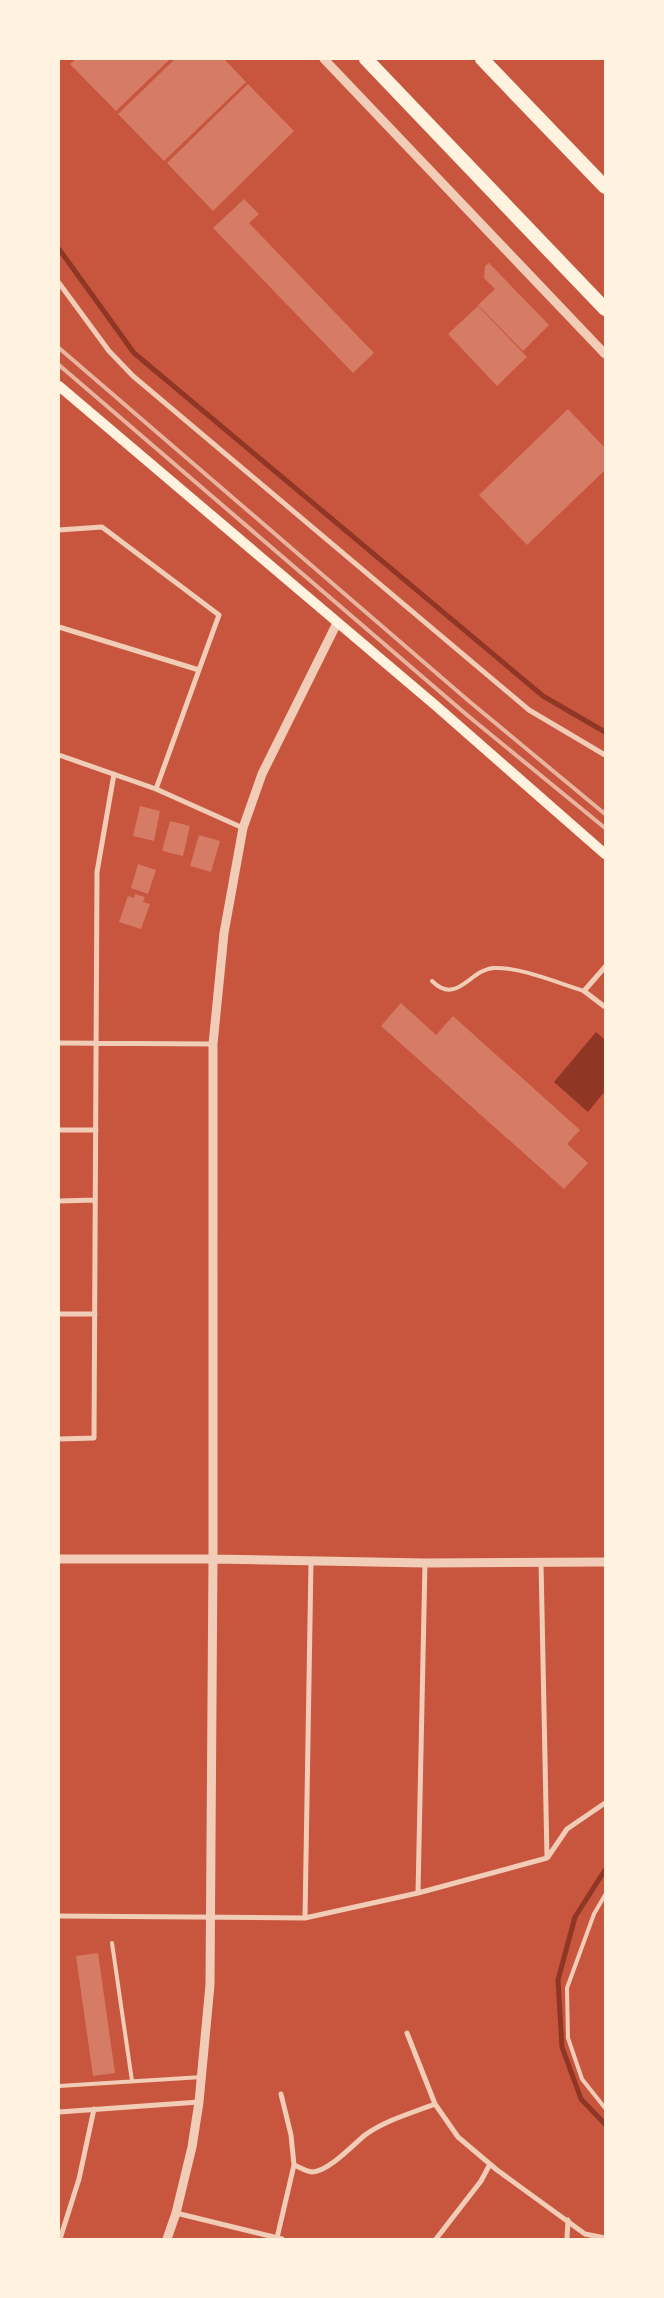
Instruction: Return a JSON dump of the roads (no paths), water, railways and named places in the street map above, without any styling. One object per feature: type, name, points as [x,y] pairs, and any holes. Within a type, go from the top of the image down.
[{"type":"highway","points":[[366,59],[605,309]]},
{"type":"highway","points":[[482,59],[605,188]]},
{"type":"main road","points":[[59,386],[435,705],[605,854]]},
{"type":"street","points":[[324,59],[605,354]]},
{"type":"street","points":[[59,283],[109,350],[133,376],[529,710],[605,755]]},
{"type":"street","points":[[59,530],[102,527],[219,615],[156,789]]},
{"type":"street","points":[[167,2239],[176,2213],[192,2147],[202,2077],[210,1985],[212,1916],[213,1044],[224,934],[243,828],[262,774],[337,623]]},
{"type":"street","points":[[59,627],[199,670]]},
{"type":"street","points":[[59,755],[156,789],[243,828]]},
{"type":"street","points":[[59,1439],[94,1438],[96,872],[114,774]]},
{"type":"street","points":[[605,967],[584,991],[605,1008]]},
{"type":"street","points":[[59,1043],[213,1044]]},
{"type":"street","points":[[59,1130],[96,1130]]},
{"type":"street","points":[[59,1201],[95,1200]]},
{"type":"street","points":[[59,1314],[95,1314]]},
{"type":"street","points":[[59,1559],[213,1558],[311,1562],[425,1563],[605,1562]]},
{"type":"street","points":[[305,1918],[311,1562]]},
{"type":"street","points":[[541,1562],[547,1858]]},
{"type":"street","points":[[418,1893],[425,1563]]},
{"type":"street","points":[[59,1916],[305,1918],[418,1893],[547,1858],[567,1829],[605,1803]]},
{"type":"street","points":[[407,2033],[436,2104],[458,2137],[490,2164],[585,2234],[605,2238]]},
{"type":"street","points":[[176,2213],[280,2239],[294,2165],[291,2135],[281,2094]]},
{"type":"street","points":[[59,2112],[199,2102]]},
{"type":"street","points":[[294,2165],[312,2172],[332,2162],[366,2135],[388,2122],[436,2104]]},
{"type":"street","points":[[60,2239],[79,2179],[94,2110]]},
{"type":"street","points":[[436,2239],[481,2181],[490,2164]]},
{"type":"street","points":[[567,2239],[568,2220]]},
{"type":"lane","points":[[432,981],[440,988],[450,990],[492,968],[519,972],[584,991]]},
{"type":"lane","points":[[605,1895],[594,1914],[567,1988],[568,2038],[582,2079],[605,2108]]},
{"type":"lane","points":[[112,1943],[132,2081]]},
{"type":"lane","points":[[59,2086],[202,2077]]},
{"type":"waterway","points":[[59,249],[134,353],[543,696],[605,732]]},
{"type":"waterway","points":[[605,1870],[575,1917],[558,1980],[562,2047],[581,2099],[605,2124]]},
{"type":"railway","points":[[59,348],[470,702],[605,814]]},
{"type":"railway","points":[[59,365],[467,715],[605,828]]}]
